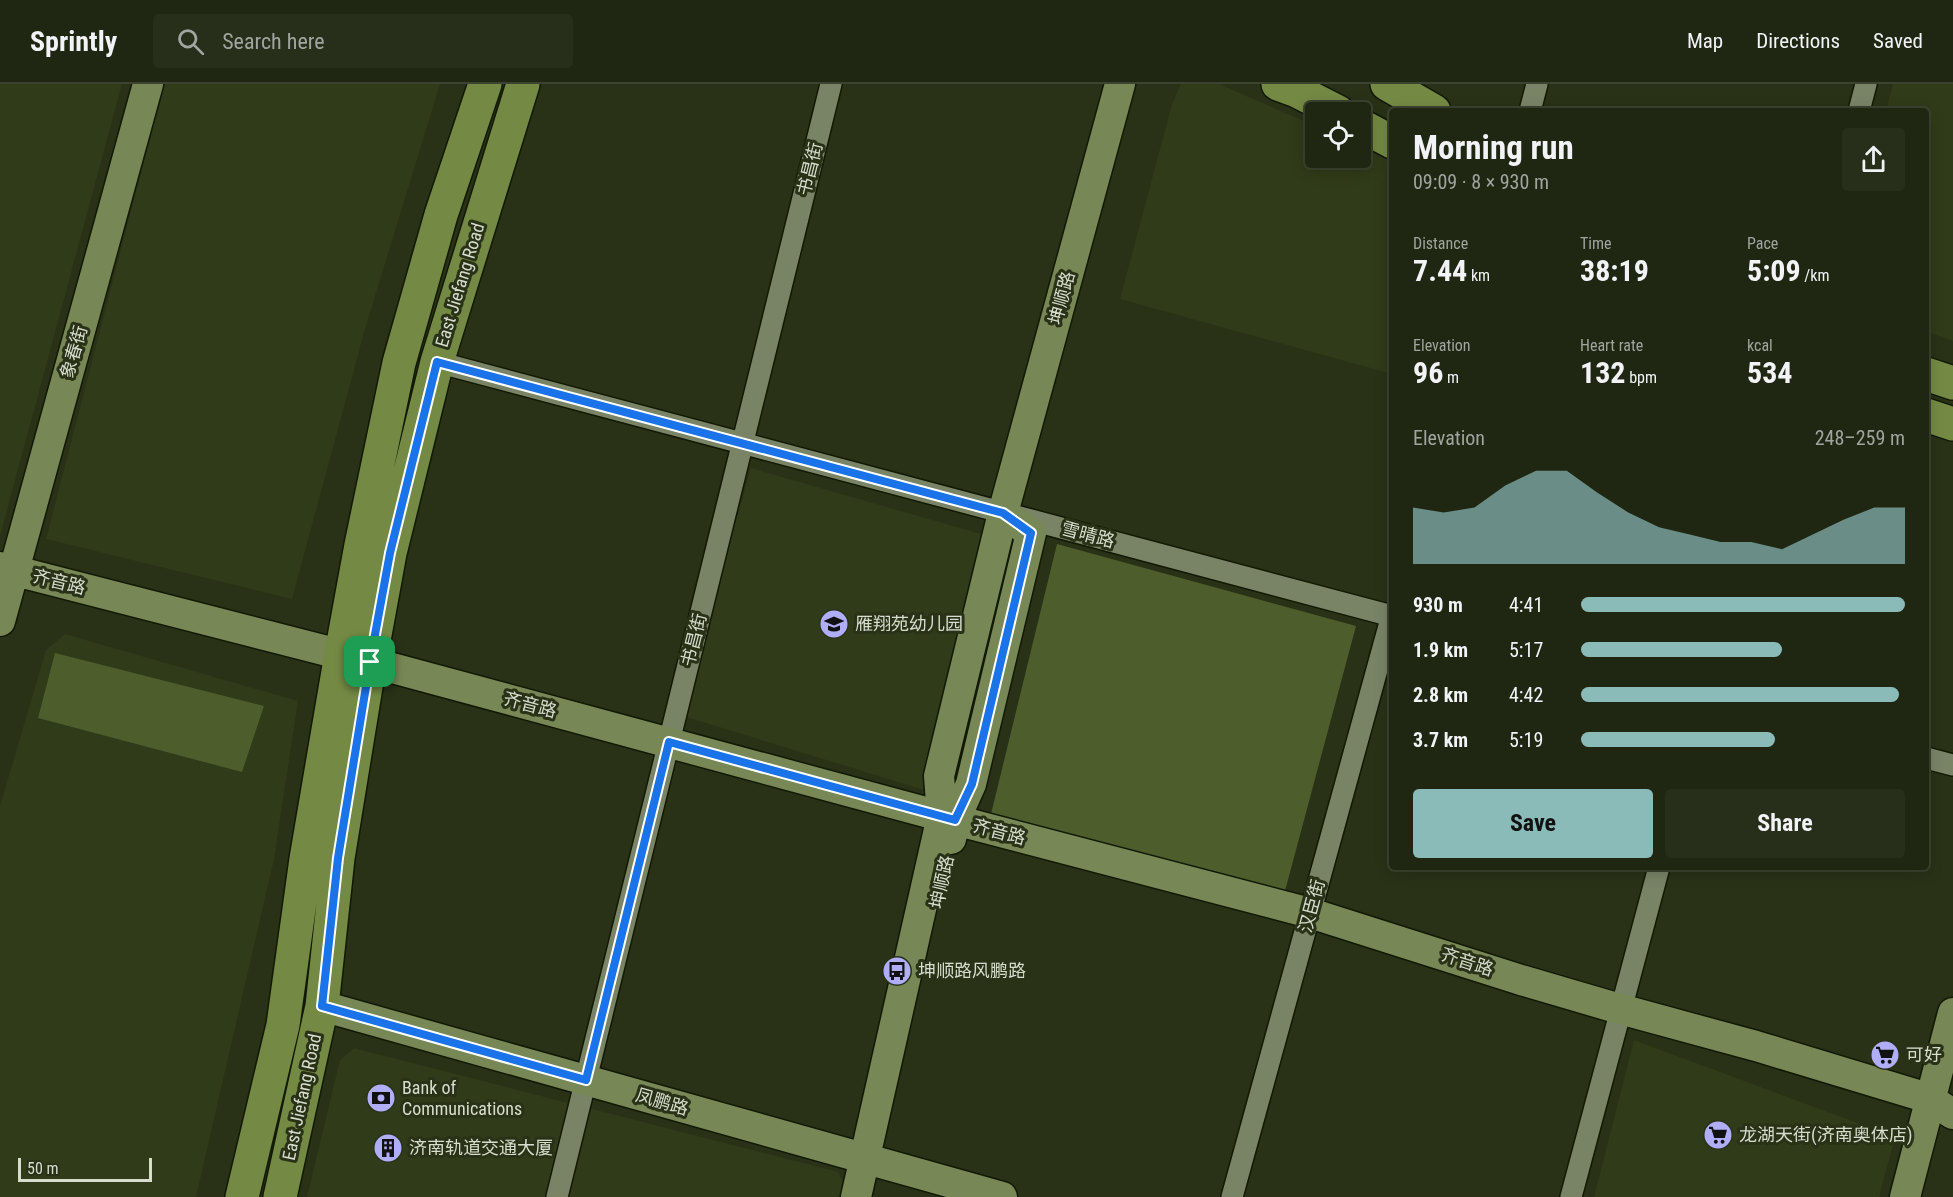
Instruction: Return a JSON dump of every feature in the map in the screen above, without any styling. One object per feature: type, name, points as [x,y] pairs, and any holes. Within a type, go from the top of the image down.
[{"type":"main road","name":"East Jiefang Road","points":[[280,1197],[322,1006],[338,858],[355,658],[361,544],[399,363],[441,215],[485,84]]},
{"type":"main road","name":"East Jiefang Road","points":[[242,1197],[283,1025],[306,859],[355,658],[390,553],[437,362],[523,84]]},
{"type":"main road","points":[[1278,84],[1318,102]]},
{"type":"main road","points":[[1387,84],[1429,108]]},
{"type":"main road","points":[[1371,131],[1389,140]]},
{"type":"main road","points":[[1929,375],[1953,383]]},
{"type":"main road","points":[[1929,416],[1953,424]]},
{"type":"street","name":"象春街","points":[[0,621],[6,568],[148,84]]},
{"type":"street","name":"书昌街","points":[[557,1197],[831,84]]},
{"type":"street","name":"坤顺路","points":[[856,1197],[872,1161],[948,818],[939,776],[1003,513],[1120,84]]},
{"type":"street","points":[[1531,108],[1538,84]]},
{"type":"street","points":[[1860,108],[1866,84]]},
{"type":"street","name":"雪晴路","points":[[437,362],[1389,615]]},
{"type":"street","name":"齐音路","points":[[6,568],[355,658],[1310,914],[1620,1009],[1756,1046],[1942,1107]]},
{"type":"street","name":"汉臣街","points":[[1232,1197],[1389,627]]},
{"type":"street","points":[[1929,759],[1953,765]]},
{"type":"street","points":[[1571,1197],[1658,870]]},
{"type":"street","name":"凤鹏路","points":[[322,1006],[1002,1197]]},
{"type":"street","points":[[1905,1197],[1942,1107],[1953,1013]]},
{"type":"street","name":"坤顺路","points":[[872,1161],[873,1197]]},
{"type":"shaded area","points":[[0,84],[122,84],[0,536]]},
{"type":"shaded area","points":[[164,84],[440,84],[365,329],[292,599],[46,539]]},
{"type":"shaded area","points":[[1181,84],[1219,84],[1305,122],[1305,168],[1371,168],[1371,150],[1389,158],[1389,373],[1120,299],[1172,104]]},
{"type":"shaded area","points":[[1893,84],[1953,84],[1953,341],[1929,332],[1929,108],[1887,108]]},
{"type":"shaded area","name":"雁翔苑幼儿园","points":[[751,468],[981,534],[927,791],[680,715]]},
{"type":"shaded area","points":[[1057,544],[1356,626],[1285,891],[991,814]]},
{"type":"shaded area","points":[[65,634],[298,701],[274,859],[196,1197],[0,1197],[0,806],[46,650]]},
{"type":"shaded area","points":[[55,653],[264,706],[242,772],[38,718]]},
{"type":"shaded area","points":[[1634,1040],[1895,1137],[1879,1197],[1594,1197]]},
{"type":"shaded area","points":[[354,1048],[838,1172],[846,1188],[844,1197],[307,1197],[340,1060]]},
{"type":"place","name":"雁翔苑幼儿园","points":[[834,624]]},
{"type":"place","name":"坤顺路风鹏路","points":[[897,971]]},
{"type":"place","name":"可好","points":[[1885,1055]]},
{"type":"place","name":"Bank of Communications","points":[[381,1098]]},
{"type":"place","name":"龙湖天街(济南奥体店)","points":[[1718,1135]]},
{"type":"place","name":"济南轨道交通大厦","points":[[388,1148]]},
{"type":"route","points":[[437,362],[1003,513],[1031,533],[972,784],[955,820],[669,742],[586,1080],[322,1006],[338,858],[370,662],[390,553],[437,362]]}]
